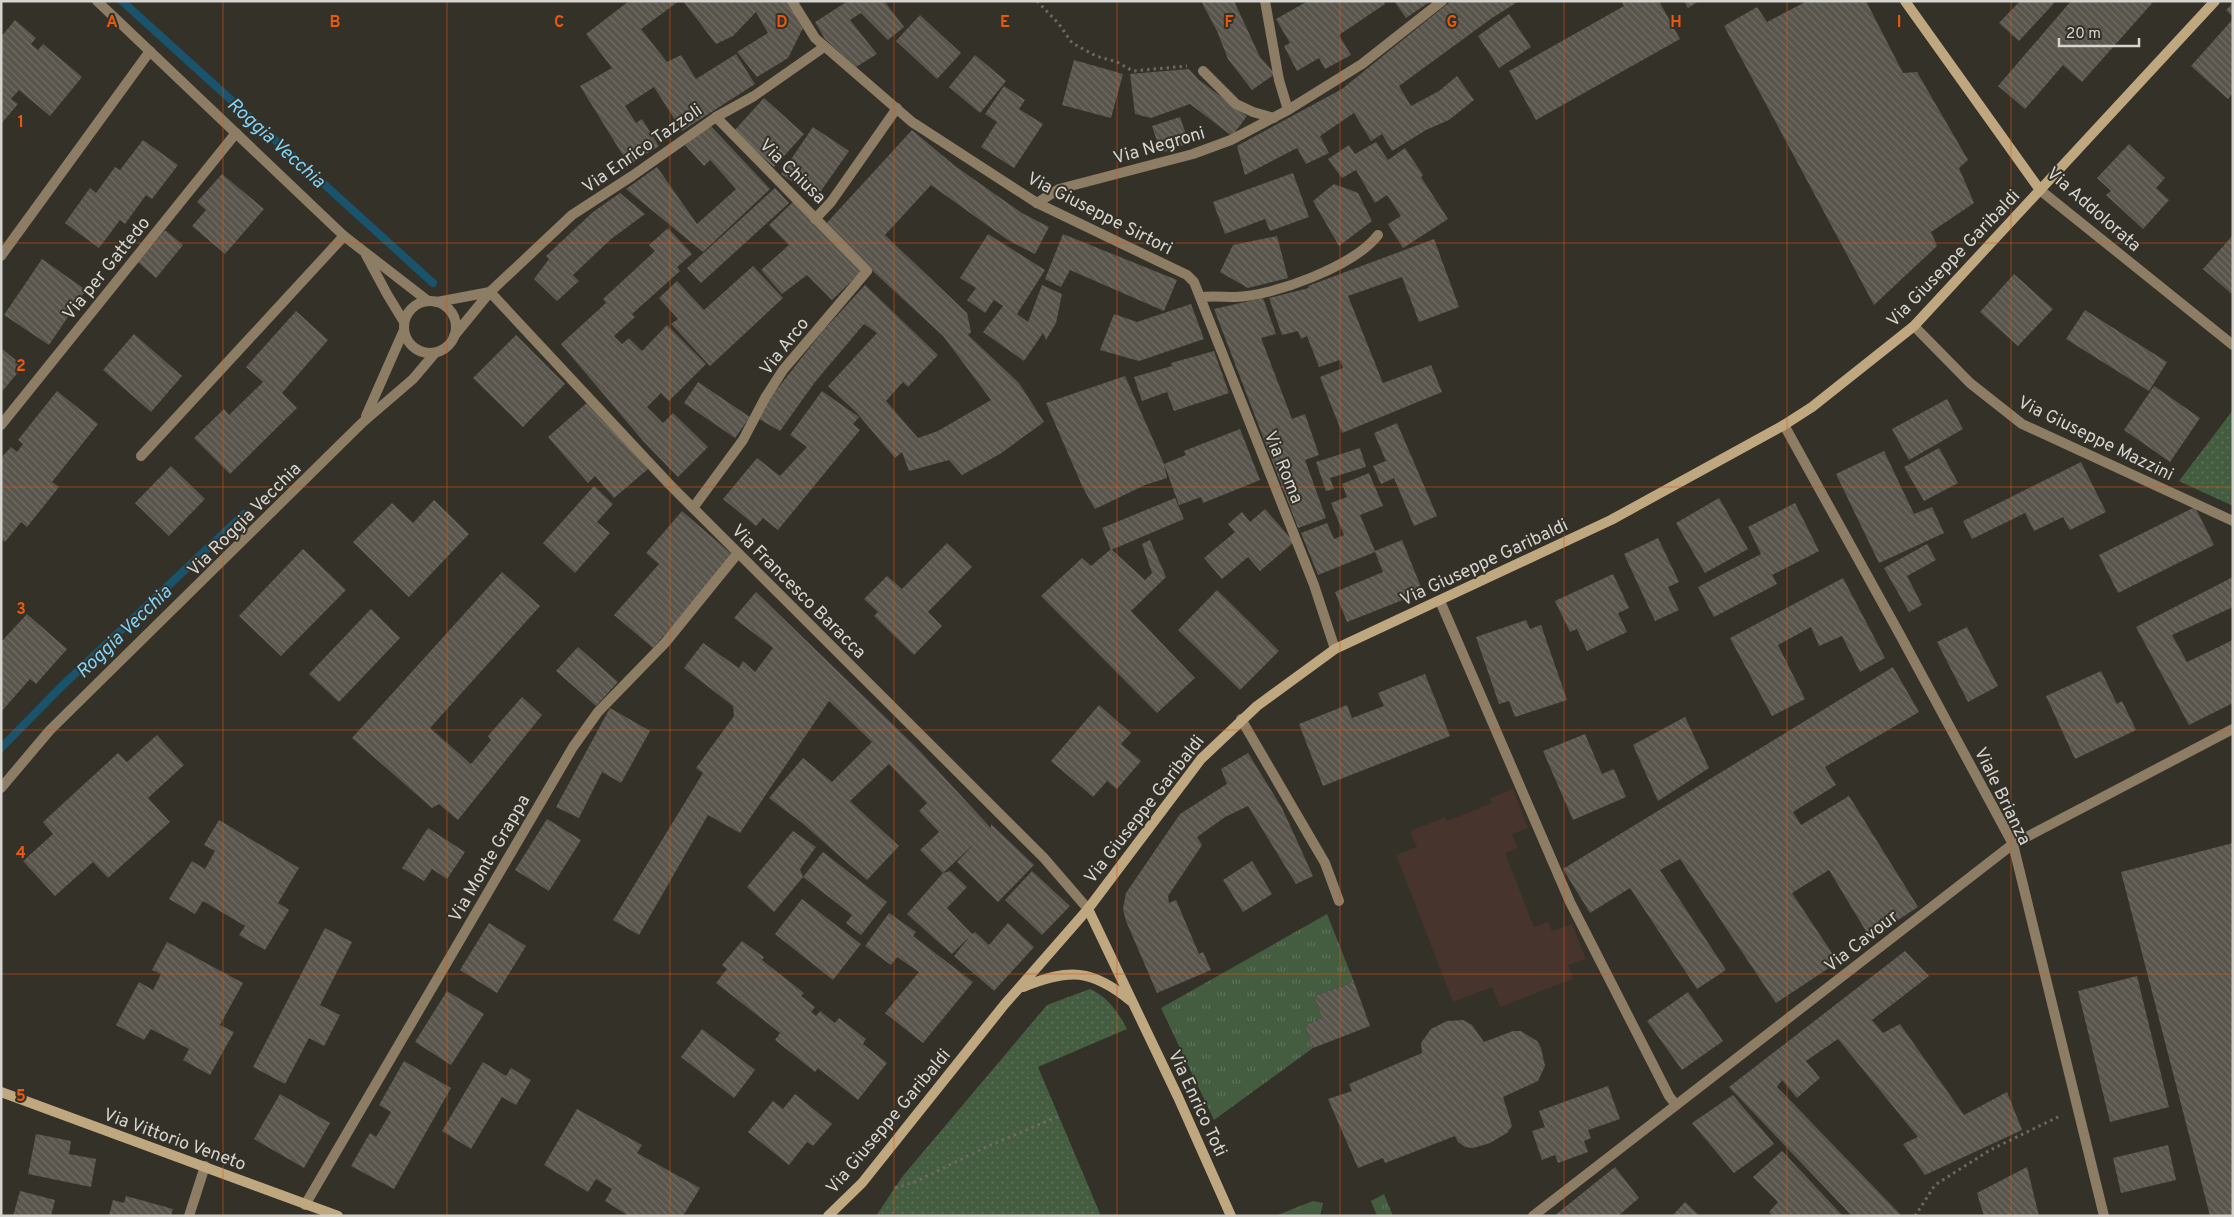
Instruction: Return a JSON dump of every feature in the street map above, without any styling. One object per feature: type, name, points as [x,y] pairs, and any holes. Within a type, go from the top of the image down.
[{"type":"street","points":[[97,1],[344,236],[432,302],[451,312],[456,328],[454,336],[443,349],[427,353],[411,346],[404,326],[365,252]]},
{"type":"street","name":"Via Giuseppe Sirtori","points":[[792,1],[815,38],[912,122],[1037,203],[1187,275],[1194,282],[1201,297]]},
{"type":"street","points":[[1265,1],[1279,80],[1288,110]]},
{"type":"street","name":"Via Negroni","points":[[1037,203],[1059,189],[1193,154],[1232,140],[1288,110],[1362,64],[1442,1]]},
{"type":"street","name":"Via Addolorata","points":[[1905,1],[2040,190],[2233,345]]},
{"type":"street","name":"Via Giuseppe Garibaldi","points":[[828,1216],[862,1183],[1020,988],[1088,909],[1195,766],[1218,740],[1278,689],[1335,649],[1611,520],[1784,425],[1833,391],[1914,326],[2214,1]]},
{"type":"street","name":"Via Enrico Tazzoli","points":[[454,336],[490,292],[572,216],[716,116],[754,96],[824,47]]},
{"type":"street","points":[[1,256],[150,52]]},
{"type":"street","points":[[1203,71],[1236,104],[1274,118]]},
{"type":"street","name":"Via Chiusa","points":[[716,116],[815,219],[831,202],[896,108]]},
{"type":"street","name":"Via per Gattedo","points":[[1,424],[236,133]]},
{"type":"street","name":"Via Arco","points":[[694,508],[743,440],[765,398],[783,370],[867,270],[815,219]]},
{"type":"street","points":[[141,456],[344,236]]},
{"type":"street","points":[[1201,297],[1222,295],[1235,297],[1256,294],[1314,278],[1347,260],[1378,236]]},
{"type":"street","points":[[404,326],[413,308],[432,302],[490,292]]},
{"type":"street","name":"Via Francesco Baracca","points":[[490,292],[738,553],[1044,858],[1088,909]]},
{"type":"street","name":"Via Roma","points":[[1201,297],[1217,344],[1314,586],[1335,649]]},
{"type":"street","name":"Via Roggia Vecchia","points":[[363,422],[404,326]]},
{"type":"street","name":"Via Giuseppe Mazzini","points":[[1914,326],[1970,383],[2022,424],[2233,521]]},
{"type":"street","name":"Via Roggia Vecchia","points":[[1,788],[50,730],[87,696],[363,422],[412,379],[435,352]]},
{"type":"street","name":"Viale Brianza","points":[[1784,425],[2013,844],[2104,1216]]},
{"type":"street","name":"Via Monte Grappa","points":[[305,1205],[572,747],[598,712],[665,643],[738,553]]},
{"type":"street","points":[[1440,601],[1570,902],[1668,1096],[1676,1105]]},
{"type":"street","points":[[1242,719],[1325,863],[1339,901]]},
{"type":"street","name":"Via Cavour","points":[[1533,1216],[2013,844],[2233,729]]},
{"type":"street","name":"Via Enrico Toti","points":[[1088,909],[1134,1003],[1231,1216]]},
{"type":"street","name":"Via Enrico Toti","points":[[1020,988],[1054,976],[1071,973],[1084,975],[1116,989],[1134,1003]]},
{"type":"street","name":"Via Vittorio Veneto","points":[[1,1092],[338,1216]]},
{"type":"street","points":[[189,1216],[205,1166]]},
{"type":"path","points":[[1037,1],[1059,24],[1072,43],[1096,56],[1117,62],[1133,71],[1198,65],[1195,67],[1203,71]]},
{"type":"path","points":[[1915,1216],[1935,1186],[1990,1150],[2077,1108]]},
{"type":"path","points":[[895,1188],[916,1182],[984,1148],[1059,1116]]},
{"type":"shaded area","points":[[1513,789],[1528,828],[1512,834],[1518,848],[1505,853],[1534,927],[1548,922],[1552,931],[1572,924],[1586,959],[1568,965],[1573,979],[1500,1007],[1492,987],[1453,1002],[1396,855],[1417,847],[1410,831],[1445,817],[1447,821],[1492,803],[1490,798]]},
{"type":"green space","points":[[2233,410],[2233,506],[2179,481]]},
{"type":"green space","points":[[1327,914],[1354,982],[1314,996],[1322,1018],[1305,1025],[1313,1048],[1214,1120],[1161,1008]]},
{"type":"green space","points":[[1090,989],[1102,996],[1112,1006],[1127,1029],[1038,1067],[1101,1216],[876,1216],[902,1177],[1047,1005]]},
{"type":"green space","points":[[1384,1194],[1393,1216],[1377,1216],[1371,1201]]},
{"type":"green space","points":[[1313,1201],[1323,1203],[1320,1216],[1275,1216]]},
{"type":"building","points":[[629,1],[679,1],[641,29],[667,62],[681,55],[696,79],[736,54],[755,84],[682,131],[654,87],[625,106],[636,123],[642,119],[659,146],[629,165],[580,86],[612,68],[586,34]]},
{"type":"building","points":[[683,1],[788,1],[803,28],[788,58],[757,77],[737,52],[768,33],[756,12],[733,36],[716,44]]},
{"type":"building","points":[[848,1],[884,1],[904,27],[888,40],[861,13],[850,20],[877,54],[856,67],[825,39],[815,22]]},
{"type":"building","points":[[1201,1],[1234,1],[1260,57],[1275,74],[1252,90],[1228,59],[1217,31]]},
{"type":"building","points":[[1308,1],[1383,1],[1385,4],[1339,35],[1351,55],[1325,69],[1319,58],[1297,71],[1284,46],[1290,43],[1276,19]]},
{"type":"building","points":[[1394,1],[1431,1],[1406,18]]},
{"type":"building","points":[[1451,1],[1519,1],[1492,18],[1399,86],[1411,106],[1439,91],[1457,76],[1474,100],[1449,120],[1426,130],[1392,151],[1382,134],[1371,141],[1354,113],[1320,136],[1329,153],[1306,164],[1297,148],[1245,175],[1237,146],[1342,89]]},
{"type":"building","points":[[1621,1],[1659,1],[1680,39],[1536,120],[1509,71],[1624,6]]},
{"type":"building","points":[[1684,1],[1699,1],[1688,8]]},
{"type":"building","points":[[1807,1],[1866,1],[1903,73],[1917,72],[1968,160],[1959,168],[1974,203],[1931,232],[1937,246],[1874,305],[1724,26],[1757,7],[1767,22]]},
{"type":"building","points":[[2020,1],[2056,1],[2019,41],[1999,23]]},
{"type":"building","points":[[2071,1],[2154,1],[2082,82],[2063,65],[2025,109],[1998,86]]},
{"type":"building","points":[[2233,3],[2233,17],[2226,10]]},
{"type":"building","points":[[1509,14],[1531,47],[1499,68],[1478,36]]},
{"type":"building","points":[[920,15],[961,53],[937,79],[896,41]]},
{"type":"building","points":[[2233,19],[2233,93],[2228,99],[2191,66]]},
{"type":"building","points":[[15,20],[36,38],[31,44],[38,50],[43,44],[82,77],[50,116],[19,90],[11,99],[18,104],[1,124],[1,37]]},
{"type":"building","points":[[975,55],[1006,81],[980,113],[949,87]]},
{"type":"building","points":[[1074,60],[1123,74],[1111,118],[1062,105]]},
{"type":"building","points":[[1189,69],[1199,80],[1247,116],[1232,136],[1190,104],[1151,118],[1135,114],[1130,74]]},
{"type":"building","points":[[1004,86],[1025,100],[1019,109],[1043,124],[1014,168],[981,147],[997,122],[985,114]]},
{"type":"building","points":[[764,98],[804,134],[774,167],[734,131]]},
{"type":"building","points":[[1180,117],[1189,143],[1161,153],[1152,126]]},
{"type":"building","points":[[708,123],[770,189],[703,252],[626,189],[657,167],[697,224],[736,189],[710,160],[704,166],[685,145]]},
{"type":"building","points":[[813,127],[849,151],[816,198],[781,174]]},
{"type":"building","points":[[912,130],[955,166],[1022,213],[1049,227],[1035,254],[1008,240],[931,185],[885,235],[967,313],[971,332],[968,335],[1019,383],[1044,422],[1000,454],[962,475],[949,460],[909,471],[902,452],[895,458],[856,412],[828,386],[877,333],[864,324],[815,382],[780,431],[759,419],[770,398],[822,332],[865,285],[938,355],[908,387],[903,382],[886,401],[918,438],[938,431],[991,400],[943,336],[824,226]]},
{"type":"building","points":[[143,140],[178,165],[152,199],[146,195],[125,224],[120,220],[99,248],[65,223],[90,188],[96,193],[115,167],[120,170]]},
{"type":"building","points":[[1376,142],[1388,160],[1405,148],[1448,219],[1403,248],[1388,224],[1401,216],[1387,195],[1375,203],[1356,170],[1342,178],[1328,159],[1349,145],[1355,154]]},
{"type":"building","points":[[2129,144],[2165,178],[2156,188],[2169,200],[2143,229],[2106,195],[2111,191],[2097,178]]},
{"type":"building","points":[[1293,173],[1309,217],[1270,231],[1265,219],[1225,234],[1213,202]]},
{"type":"building","points":[[222,174],[264,209],[225,254],[192,226],[206,210],[197,202]]},
{"type":"building","points":[[1334,184],[1358,193],[1372,221],[1339,246],[1313,201]]},
{"type":"building","points":[[775,188],[789,203],[701,283],[687,268]]},
{"type":"building","points":[[620,193],[645,214],[611,239],[573,275],[579,281],[557,301],[534,279],[549,259],[546,256],[593,212]]},
{"type":"building","points":[[794,201],[861,272],[832,300],[807,275],[782,294],[761,270],[789,245],[769,225]]},
{"type":"building","points":[[668,228],[692,254],[677,267],[680,271],[632,314],[635,317],[614,336],[622,344],[629,338],[642,351],[667,325],[706,364],[669,401],[661,393],[647,407],[663,423],[673,413],[708,447],[678,477],[644,442],[561,344],[606,303],[603,299],[655,251],[649,245]]},
{"type":"building","points":[[165,230],[183,245],[156,278],[138,262]]},
{"type":"building","points":[[988,234],[1045,270],[1017,314],[1028,322],[1042,285],[1062,294],[1056,323],[1046,340],[1043,333],[1024,361],[983,332],[1003,306],[994,300],[985,313],[967,300],[976,288],[960,278]]},
{"type":"building","points":[[1063,234],[1177,280],[1164,311],[1070,270],[1061,287],[1045,279]]},
{"type":"building","points":[[2233,235],[2233,295],[2203,269]]},
{"type":"building","points":[[1277,236],[1288,278],[1248,288],[1220,272],[1233,245]]},
{"type":"building","points":[[1434,239],[1459,307],[1419,322],[1402,277],[1348,296],[1383,383],[1431,365],[1442,392],[1342,433],[1320,377],[1343,368],[1340,360],[1319,367],[1307,336],[1301,339],[1298,331],[1282,335],[1269,298],[1309,288],[1308,286]]},
{"type":"building","points":[[42,259],[86,290],[49,345],[4,315]]},
{"type":"building","points":[[753,266],[783,298],[710,366],[671,324],[678,319],[659,298],[677,281],[704,310]]},
{"type":"building","points":[[2014,274],[2053,309],[2018,346],[1980,312]]},
{"type":"building","points":[[1263,298],[1276,334],[1261,338],[1292,419],[1305,414],[1319,455],[1305,460],[1326,518],[1298,528],[1214,309]]},
{"type":"building","points":[[1191,304],[1204,339],[1139,361],[1100,350],[1114,314],[1137,322]]},
{"type":"building","points":[[2085,310],[2167,362],[2149,391],[2066,339]]},
{"type":"building","points":[[296,311],[328,340],[282,393],[297,408],[230,474],[194,438],[224,409],[229,415],[263,382],[246,367]]},
{"type":"building","points":[[134,334],[182,376],[151,412],[103,370]]},
{"type":"building","points":[[516,335],[565,384],[523,427],[473,378]]},
{"type":"building","points":[[1,348],[23,366],[1,393]]},
{"type":"building","points":[[1214,351],[1229,393],[1174,411],[1167,392],[1142,401],[1134,377],[1172,366],[1171,363]]},
{"type":"building","points":[[1125,376],[1164,464],[1167,478],[1145,485],[1095,509],[1083,488],[1046,403]]},
{"type":"building","points":[[698,382],[750,417],[735,438],[684,403]]},
{"type":"building","points":[[2154,386],[2200,418],[2170,462],[2124,430]]},
{"type":"building","points":[[57,391],[98,424],[52,482],[59,487],[27,527],[21,522],[5,542],[1,539],[1,458],[11,447],[17,452],[23,444],[18,440]]},
{"type":"building","points":[[822,391],[859,417],[853,424],[860,430],[778,530],[763,518],[756,526],[723,499],[757,458],[780,476],[807,447],[790,435]]},
{"type":"building","points":[[1947,399],[1963,429],[1909,460],[1892,429]]},
{"type":"building","points":[[589,401],[648,469],[614,498],[595,476],[588,483],[548,437]]},
{"type":"building","points":[[1397,423],[1437,516],[1414,526],[1394,478],[1381,484],[1373,466],[1386,461],[1374,433]]},
{"type":"building","points":[[1240,429],[1260,480],[1203,503],[1201,497],[1179,505],[1164,464],[1186,455],[1184,451]]},
{"type":"building","points":[[1360,448],[1366,467],[1330,478],[1334,489],[1326,491],[1316,462]]},
{"type":"building","points":[[1939,448],[1958,483],[1924,501],[1904,467]]},
{"type":"building","points":[[1884,451],[1914,514],[1932,507],[1944,533],[1879,563],[1836,474]]},
{"type":"building","points":[[2081,462],[2106,512],[2070,530],[2063,517],[2034,531],[2025,513],[1972,539],[1963,521]]},
{"type":"building","points":[[171,466],[205,499],[169,536],[135,503]]},
{"type":"building","points":[[1369,473],[1383,506],[1360,515],[1375,551],[1402,540],[1423,592],[1347,622],[1335,592],[1383,572],[1375,552],[1318,575],[1301,533],[1327,523],[1334,539],[1344,535],[1331,503],[1347,497],[1342,484]]},
{"type":"building","points":[[594,486],[613,504],[597,522],[610,533],[575,573],[543,543]]},
{"type":"building","points":[[1175,498],[1184,519],[1111,550],[1102,528]]},
{"type":"building","points":[[1719,498],[1748,549],[1705,573],[1676,523]]},
{"type":"building","points":[[434,500],[469,534],[409,597],[353,542],[392,503],[413,523]]},
{"type":"building","points":[[1795,503],[1819,551],[1772,575],[1777,584],[1714,617],[1698,587],[1761,554],[1748,527]]},
{"type":"building","points":[[2195,507],[2214,545],[2118,593],[2099,555]]},
{"type":"building","points":[[1265,509],[1294,542],[1260,571],[1248,557],[1222,579],[1204,558],[1235,532],[1228,524],[1242,512],[1250,522]]},
{"type":"building","points":[[682,511],[734,556],[653,648],[614,615],[659,564],[646,553]]},
{"type":"building","points":[[1658,538],[1679,582],[1668,587],[1679,610],[1655,621],[1624,554]]},
{"type":"building","points":[[1150,540],[1166,577],[1131,611],[1195,678],[1157,713],[1041,596],[1082,558],[1091,566],[1111,549],[1145,580],[1152,573],[1142,544]]},
{"type":"building","points":[[947,543],[972,567],[928,612],[942,626],[914,655],[874,616],[878,612],[864,599],[887,576],[902,589]]},
{"type":"building","points":[[1927,544],[1936,560],[1907,576],[1922,605],[1909,612],[1884,568]]},
{"type":"building","points":[[303,549],[346,590],[281,656],[239,616]]},
{"type":"building","points":[[502,572],[540,606],[430,728],[471,764],[491,740],[488,736],[522,697],[542,715],[458,820],[439,804],[432,808],[352,738]]},
{"type":"building","points":[[1613,574],[1629,608],[1618,613],[1627,632],[1587,651],[1577,629],[1570,632],[1555,601]]},
{"type":"building","points":[[2233,577],[2233,607],[2172,635],[2187,662],[2233,640],[2233,703],[2189,725],[2136,627]]},
{"type":"building","points":[[1843,578],[1885,658],[1860,672],[1842,636],[1819,646],[1811,627],[1778,645],[1805,699],[1772,716],[1730,638]]},
{"type":"building","points":[[1217,590],[1279,651],[1240,690],[1178,630]]},
{"type":"building","points":[[756,592],[916,747],[991,828],[991,824],[1034,865],[998,902],[957,862],[974,844],[943,873],[920,850],[939,832],[919,811],[927,803],[889,764],[850,801],[899,846],[867,880],[802,823],[769,798],[803,758],[832,782],[872,742],[829,701],[740,833],[708,815],[639,935],[613,920],[703,773],[696,768],[734,716],[733,706],[684,668],[703,643],[739,668],[743,661],[755,672],[773,648],[734,618]]},
{"type":"building","points":[[371,609],[400,638],[339,702],[309,674]]},
{"type":"building","points":[[27,614],[67,649],[36,684],[30,679],[1,712],[1,642]]},
{"type":"building","points":[[1526,620],[1530,629],[1541,625],[1567,700],[1515,717],[1509,701],[1499,704],[1476,637]]},
{"type":"building","points":[[1967,627],[1998,686],[1968,702],[1937,642]]},
{"type":"building","points":[[578,647],[618,682],[596,706],[556,671]]},
{"type":"building","points":[[1893,667],[1919,712],[1825,767],[1836,785],[1793,812],[1801,825],[1849,796],[1918,907],[1870,938],[1829,870],[1792,893],[1838,962],[1776,1003],[1680,859],[1660,870],[1726,970],[1697,989],[1630,888],[1590,913],[1563,869]]},
{"type":"building","points":[[2101,671],[2117,704],[2122,701],[2136,730],[2075,759],[2046,696]]},
{"type":"building","points":[[1425,674],[1450,736],[1323,786],[1299,724],[1347,705],[1352,718],[1384,706],[1378,693]]},
{"type":"building","points":[[1099,705],[1131,733],[1121,744],[1141,761],[1117,789],[1107,781],[1093,797],[1051,761]]},
{"type":"building","points":[[610,708],[650,731],[621,783],[602,772],[579,818],[556,807]]},
{"type":"building","points":[[1685,717],[1709,768],[1658,801],[1633,745]]},
{"type":"building","points":[[1585,734],[1602,774],[1614,769],[1626,797],[1573,820],[1543,751]]},
{"type":"building","points":[[157,735],[184,765],[148,798],[170,822],[108,878],[93,862],[55,896],[23,861],[53,834],[43,822],[118,753],[127,762]]},
{"type":"building","points":[[1248,753],[1282,808],[1313,876],[1296,884],[1248,806],[1225,817],[1197,837],[1202,845],[1168,896],[1169,903],[1176,900],[1199,954],[1203,952],[1211,970],[1157,993],[1126,921],[1123,909],[1126,893],[1180,814],[1227,784],[1221,769]]},
{"type":"building","points":[[547,819],[581,840],[549,891],[515,870]]},
{"type":"building","points":[[219,820],[299,868],[278,903],[289,910],[265,950],[239,935],[245,926],[203,901],[195,914],[169,899],[192,861],[205,869],[215,851],[204,845]]},
{"type":"building","points":[[428,828],[465,852],[447,879],[432,869],[424,881],[402,868]]},
{"type":"building","points":[[793,831],[816,847],[800,869],[803,877],[774,912],[747,887]]},
{"type":"building","points":[[2233,843],[2233,1216],[2210,1216],[2121,872]]},
{"type":"building","points":[[823,852],[887,902],[861,935],[846,923],[852,915],[803,877]]},
{"type":"building","points":[[1252,861],[1272,894],[1243,912],[1223,880]]},
{"type":"building","points":[[950,871],[967,887],[947,908],[972,934],[975,932],[989,945],[1008,923],[1034,947],[994,991],[954,956],[970,936],[952,954],[907,914],[943,873]]},
{"type":"building","points":[[1032,871],[1070,906],[1042,935],[1005,900]]},
{"type":"building","points":[[802,899],[861,944],[833,980],[775,934]]},
{"type":"building","points":[[889,913],[916,932],[913,936],[973,982],[923,1043],[885,1013],[919,972],[897,957],[891,965],[865,946]]},
{"type":"building","points":[[489,923],[526,946],[497,993],[460,970]]},
{"type":"building","points":[[325,928],[352,942],[320,1005],[340,1015],[324,1046],[309,1038],[285,1084],[253,1067]]},
{"type":"building","points":[[742,941],[764,957],[762,960],[804,993],[801,996],[815,1007],[811,1012],[816,1016],[820,1011],[835,1023],[839,1018],[866,1039],[863,1044],[887,1063],[858,1100],[818,1068],[815,1072],[775,1040],[780,1033],[716,983],[727,969],[722,965]]},
{"type":"building","points":[[167,942],[243,983],[220,1025],[234,1032],[210,1075],[183,1060],[189,1049],[151,1029],[144,1040],[116,1025],[139,982],[153,990],[161,974],[152,970]]},
{"type":"building","points":[[1905,951],[1929,976],[1872,1020],[1883,1033],[1900,1024],[1964,1115],[2007,1092],[2022,1130],[1925,1175],[1903,1144],[1918,1137],[1838,1039],[1806,1061],[1820,1078],[1797,1098],[1782,1080],[1777,1087],[1902,1216],[1852,1216],[1729,1087]]},
{"type":"building","points":[[2137,976],[2169,1107],[2110,1122],[2078,991]]},
{"type":"building","points":[[1354,982],[1370,1026],[1313,1048],[1305,1025],[1322,1018],[1314,996]]},
{"type":"building","points":[[447,991],[484,1014],[451,1065],[415,1042]]},
{"type":"building","points":[[1688,992],[1723,1041],[1682,1070],[1647,1021]]},
{"type":"building","points":[[1463,1020],[1472,1025],[1484,1042],[1513,1031],[1521,1031],[1537,1041],[1541,1048],[1545,1066],[1538,1081],[1503,1097],[1512,1126],[1507,1133],[1490,1143],[1473,1148],[1465,1147],[1458,1142],[1455,1136],[1385,1163],[1383,1158],[1358,1168],[1328,1099],[1352,1091],[1349,1084],[1422,1053],[1421,1043],[1431,1029],[1447,1021]]},
{"type":"building","points":[[702,1029],[755,1070],[734,1098],[681,1057]]},
{"type":"building","points":[[404,1061],[451,1088],[394,1189],[351,1166],[370,1133],[376,1137],[391,1112],[379,1105]]},
{"type":"building","points":[[483,1062],[506,1076],[511,1068],[531,1080],[516,1105],[502,1097],[471,1149],[442,1131]]},
{"type":"building","points":[[1608,1086],[1620,1119],[1588,1130],[1591,1138],[1584,1141],[1588,1152],[1558,1163],[1555,1155],[1542,1160],[1532,1131],[1545,1127],[1539,1111]]},
{"type":"building","points":[[280,1094],[330,1123],[304,1168],[254,1139]]},
{"type":"building","points":[[795,1094],[832,1124],[813,1146],[807,1142],[789,1165],[748,1132],[773,1101],[783,1109]]},
{"type":"building","points":[[1733,1095],[1774,1144],[1734,1173],[1692,1123]]},
{"type":"building","points":[[577,1109],[642,1145],[637,1153],[700,1188],[683,1216],[629,1216],[605,1201],[612,1189],[596,1179],[588,1192],[544,1165]]},
{"type":"building","points":[[36,1134],[71,1141],[69,1154],[96,1159],[91,1187],[28,1174]]},
{"type":"building","points":[[2168,1145],[2176,1180],[2121,1193],[2113,1158]]},
{"type":"building","points":[[1782,1151],[1843,1216],[1773,1216],[1769,1212],[1778,1202],[1753,1177]]},
{"type":"building","points":[[1615,1167],[1639,1198],[1618,1216],[1554,1216]]},
{"type":"building","points":[[2027,1167],[2039,1216],[1984,1216],[1977,1193]]},
{"type":"building","points":[[20,1191],[55,1200],[51,1216],[13,1216]]},
{"type":"building","points":[[126,1196],[173,1209],[171,1216],[109,1216],[113,1200],[124,1203]]},
{"type":"building","points":[[1685,1202],[1700,1216],[1672,1216]]},
{"type":"waterway","name":"Roggia Vecchia","points":[[122,1],[433,283]]},
{"type":"waterway","name":"Roggia Vecchia","points":[[1,748],[62,686],[244,514]]}]
